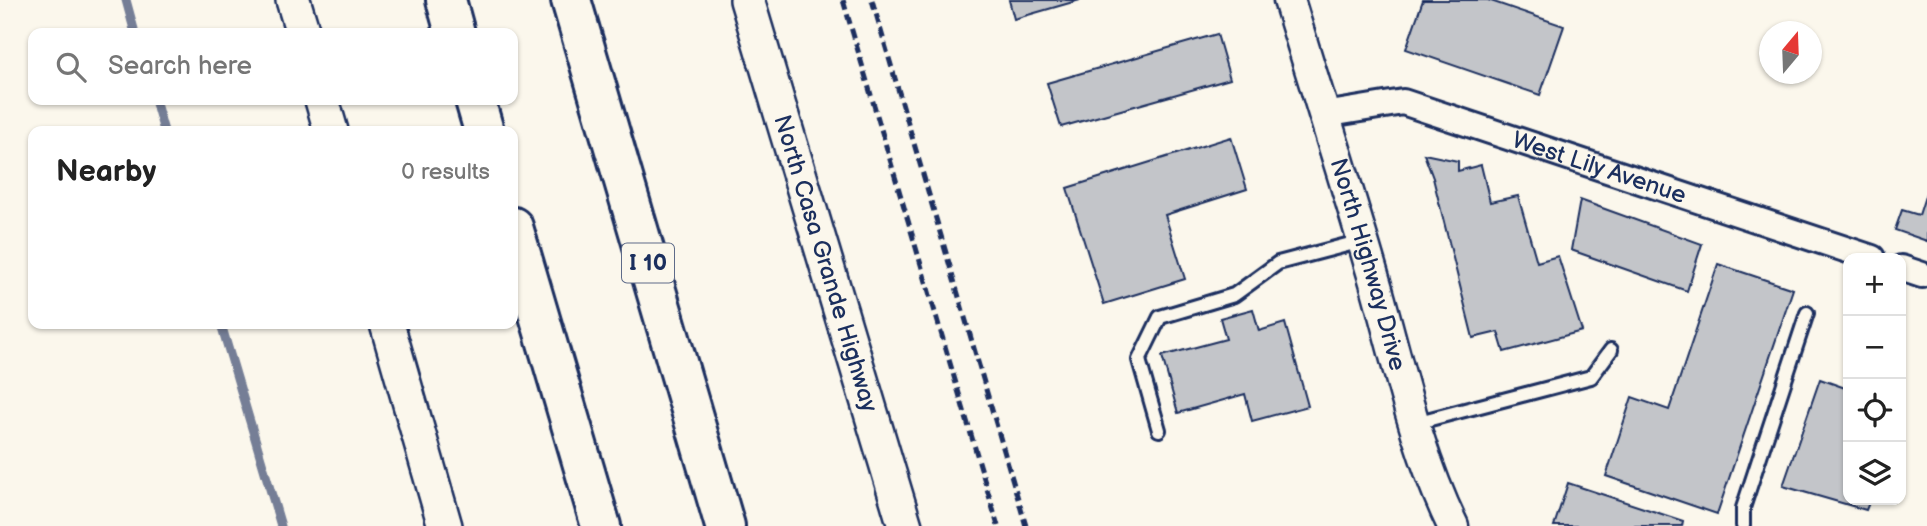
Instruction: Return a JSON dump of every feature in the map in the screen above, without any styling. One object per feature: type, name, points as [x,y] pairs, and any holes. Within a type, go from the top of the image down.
[{"type":"highway","points":[[446,0],[454,28]]},
{"type":"highway","name":"I 10","points":[[571,0],[725,526]]},
{"type":"highway","points":[[476,105],[483,126]]},
{"type":"highway","points":[[518,244],[601,526]]},
{"type":"main road","points":[[293,0],[301,28]]},
{"type":"main road","name":"North Casa Grande Highway","points":[[747,0],[905,526]]},
{"type":"main road","points":[[323,105],[330,126]]},
{"type":"main road","points":[[388,329],[445,526]]},
{"type":"street","name":"North Highway Drive","points":[[1289,0],[1363,241],[1415,423],[1441,501],[1453,526]]},
{"type":"street","name":"West Lily Avenue","points":[[1324,115],[1403,102],[1857,253]]},
{"type":"lane","points":[[1159,430],[1139,359],[1160,317],[1234,295],[1278,263],[1363,241]]},
{"type":"lane","points":[[1743,526],[1743,508],[1807,313]]},
{"type":"lane","points":[[1415,423],[1591,377],[1611,350]]},
{"type":"building","points":[[1009,0],[1080,0],[1014,19]]},
{"type":"building","points":[[1423,0],[1488,0],[1564,26],[1540,95],[1406,49]]},
{"type":"building","points":[[1217,34],[1230,79],[1061,127],[1047,83]]},
{"type":"building","points":[[1231,137],[1247,189],[1165,215],[1185,279],[1104,304],[1067,188]]},
{"type":"building","points":[[1424,154],[1458,161],[1458,171],[1481,165],[1490,202],[1518,196],[1537,262],[1558,256],[1582,331],[1504,352],[1498,332],[1473,338],[1433,178]]},
{"type":"building","points":[[1927,190],[1927,241],[1895,230],[1902,210],[1919,215]]},
{"type":"building","points":[[1580,200],[1702,244],[1687,291],[1571,250]]},
{"type":"building","points":[[1718,264],[1793,289],[1717,514],[1606,476],[1632,397],[1669,410]]},
{"type":"building","points":[[1253,309],[1259,331],[1285,323],[1308,406],[1252,421],[1245,394],[1178,413],[1162,356],[1226,339],[1220,318]]},
{"type":"building","points":[[1820,379],[1843,387],[1843,503],[1783,486]]},
{"type":"building","points":[[1568,483],[1683,521],[1682,526],[1554,526]]},
{"type":"building","points":[[1849,505],[1868,505],[1866,510]]},
{"type":"waterway","points":[[126,0],[134,28]]},
{"type":"waterway","points":[[156,105],[163,126]]},
{"type":"waterway","points":[[222,329],[281,526]]},
{"type":"railway","points":[[843,0],[998,526]]},
{"type":"railway","points":[[872,0],[1026,526]]}]
